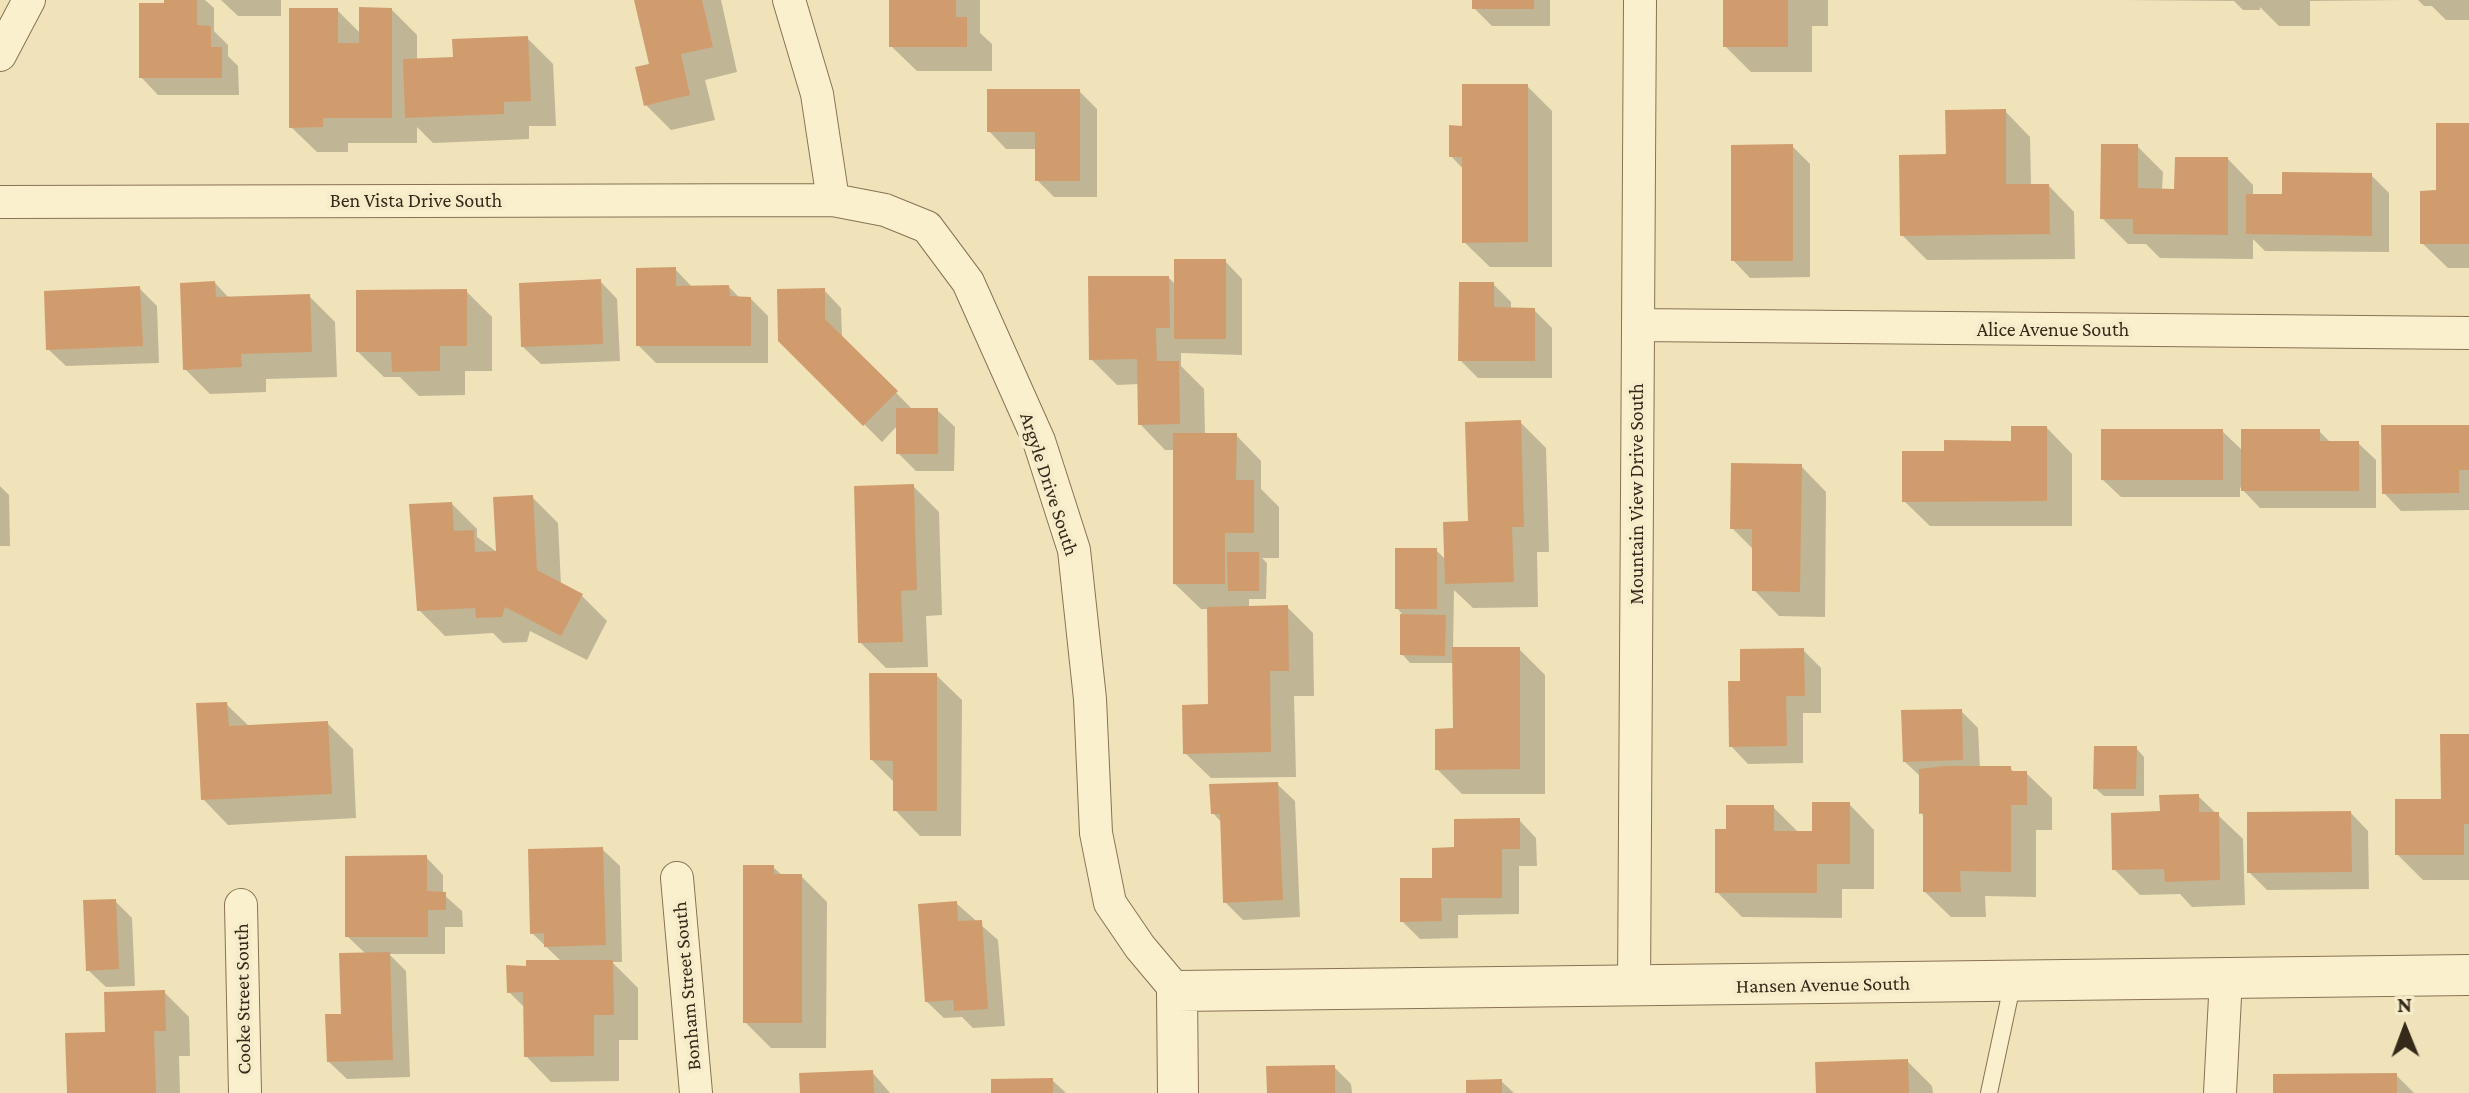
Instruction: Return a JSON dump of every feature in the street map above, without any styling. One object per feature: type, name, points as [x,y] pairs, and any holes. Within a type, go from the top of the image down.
[{"type":"street","points":[[0,55],[29,0]]},
{"type":"street","points":[[789,0],[817,94],[833,200]]},
{"type":"street","name":"Mountain View Drive South","points":[[1634,988],[1640,0]]},
{"type":"street","name":"Ben Vista Drive South","points":[[0,202],[833,200]]},
{"type":"street","name":"Argyle Drive South","points":[[833,200],[885,210],[927,227],[968,282],[1039,441],[1074,550],[1090,699],[1096,833],[1110,903],[1140,947],[1177,991]]},
{"type":"street","name":"Alice Avenue South","points":[[1638,325],[2469,333]]},
{"type":"street","name":"Bonham Street South","points":[[677,878],[696,1093]]},
{"type":"street","name":"Cooke Street South","points":[[241,905],[245,1093]]},
{"type":"street","name":"Hansen Avenue South","points":[[1177,991],[1634,988],[2469,975]]},
{"type":"street","points":[[2220,1093],[2226,978]]},
{"type":"street","points":[[1177,991],[1178,1093]]},
{"type":"lane","points":[[1989,1093],[2013,981]]},
{"type":"building","points":[[164,0],[197,0],[197,25],[211,26],[211,47],[222,47],[222,78],[139,78],[139,3],[164,3]]},
{"type":"building","points":[[634,0],[702,0],[713,47],[681,54],[690,95],[644,106],[635,67],[649,64]]},
{"type":"building","points":[[889,0],[956,0],[956,17],[967,17],[967,47],[889,47]]},
{"type":"building","points":[[1472,0],[1534,0],[1534,9],[1472,9]]},
{"type":"building","points":[[1723,0],[1788,0],[1788,47],[1723,47]]},
{"type":"building","points":[[359,7],[392,8],[392,118],[323,118],[323,127],[289,128],[289,8],[338,8],[338,43],[359,43]]},
{"type":"building","points":[[528,36],[531,101],[504,102],[504,114],[405,118],[403,59],[453,57],[452,39]]},
{"type":"building","points":[[1462,84],[1528,84],[1528,242],[1462,243],[1462,157],[1449,157],[1449,125],[1462,126]]},
{"type":"building","points":[[987,89],[1080,89],[1080,181],[1035,181],[1035,132],[987,132]]},
{"type":"building","points":[[2006,109],[2006,184],[2049,184],[2050,234],[1900,236],[1899,155],[1946,154],[1945,110]]},
{"type":"building","points":[[2436,123],[2469,123],[2469,244],[2420,244],[2420,191],[2436,190]]},
{"type":"building","points":[[1793,144],[1793,261],[1731,261],[1731,145]]},
{"type":"building","points":[[2101,144],[2138,144],[2138,188],[2174,189],[2175,157],[2228,157],[2228,235],[2133,234],[2133,219],[2100,219]]},
{"type":"building","points":[[2282,172],[2372,173],[2372,236],[2246,234],[2246,194],[2282,194]]},
{"type":"building","points":[[1174,259],[1226,259],[1226,339],[1174,339]]},
{"type":"building","points":[[676,267],[676,286],[729,285],[730,296],[751,297],[751,346],[636,346],[636,268]]},
{"type":"building","points":[[1088,276],[1169,276],[1170,328],[1156,328],[1157,361],[1179,361],[1180,424],[1138,425],[1137,359],[1089,360]]},
{"type":"building","points":[[601,279],[603,344],[521,347],[519,283]]},
{"type":"building","points":[[215,281],[216,297],[310,294],[312,352],[241,354],[242,367],[183,370],[180,283]]},
{"type":"building","points":[[1459,282],[1494,282],[1494,307],[1535,308],[1535,361],[1458,361]]},
{"type":"building","points":[[140,286],[143,346],[46,350],[44,291]]},
{"type":"building","points":[[825,288],[825,319],[898,391],[863,426],[778,341],[777,289]]},
{"type":"building","points":[[467,289],[467,346],[440,346],[440,371],[392,372],[391,352],[356,352],[356,290]]},
{"type":"building","points":[[896,408],[938,408],[938,454],[896,454]]},
{"type":"building","points":[[1521,420],[1524,527],[1512,527],[1514,582],[1445,584],[1443,522],[1468,521],[1465,422]]},
{"type":"building","points":[[2381,425],[2469,425],[2469,470],[2459,470],[2459,493],[2382,494]]},
{"type":"building","points":[[2011,426],[2047,426],[2047,501],[1902,502],[1902,451],[1944,451],[1944,440],[2011,441]]},
{"type":"building","points":[[2101,429],[2223,429],[2223,480],[2101,480]]},
{"type":"building","points":[[2241,429],[2320,429],[2320,441],[2359,441],[2359,491],[2241,491]]},
{"type":"building","points":[[1173,433],[1237,433],[1236,480],[1254,480],[1254,533],[1225,533],[1225,584],[1173,584]]},
{"type":"building","points":[[1731,463],[1802,464],[1800,592],[1752,591],[1752,529],[1730,529]]},
{"type":"building","points":[[914,484],[917,590],[901,591],[903,642],[858,643],[854,486]]},
{"type":"building","points":[[533,495],[537,570],[583,594],[561,636],[505,607],[502,617],[476,618],[475,608],[417,611],[409,504],[452,502],[454,531],[474,530],[475,552],[496,551],[493,497]]},
{"type":"building","points":[[1395,548],[1437,548],[1437,609],[1395,609]]},
{"type":"building","points":[[1227,552],[1259,552],[1259,591],[1228,591]]},
{"type":"building","points":[[1288,605],[1289,671],[1270,671],[1271,752],[1183,754],[1182,705],[1208,704],[1207,607]]},
{"type":"building","points":[[1400,614],[1446,615],[1445,656],[1400,655]]},
{"type":"building","points":[[1452,647],[1520,647],[1520,769],[1435,770],[1435,729],[1453,728]]},
{"type":"building","points":[[1804,648],[1805,696],[1786,696],[1787,746],[1729,747],[1728,681],[1740,681],[1740,649]]},
{"type":"building","points":[[869,673],[937,673],[937,811],[893,811],[893,761],[870,760]]},
{"type":"building","points":[[227,702],[229,726],[328,721],[332,794],[201,800],[196,703]]},
{"type":"building","points":[[1962,709],[1963,760],[1903,762],[1901,710]]},
{"type":"building","points":[[2440,734],[2469,734],[2469,824],[2464,824],[2464,855],[2395,855],[2395,799],[2441,799]]},
{"type":"building","points":[[2094,746],[2137,746],[2136,789],[2093,789]]},
{"type":"building","points":[[2011,766],[2011,771],[2027,771],[2027,805],[2011,805],[2011,872],[1960,871],[1961,892],[1923,892],[1923,813],[1919,814],[1919,769]]},
{"type":"building","points":[[1278,782],[1283,900],[1223,903],[1220,814],[1211,814],[1209,784]]},
{"type":"building","points":[[2199,794],[2199,812],[2219,812],[2220,880],[2165,882],[2164,869],[2112,870],[2111,813],[2160,811],[2159,795]]},
{"type":"building","points":[[1812,802],[1850,802],[1850,864],[1817,864],[1817,893],[1715,893],[1715,829],[1726,829],[1726,805],[1774,805],[1774,831],[1812,831]]},
{"type":"building","points":[[2351,811],[2352,872],[2247,873],[2247,812]]},
{"type":"building","points":[[1520,818],[1520,849],[1502,849],[1502,898],[1441,898],[1442,921],[1400,922],[1400,878],[1432,878],[1432,848],[1454,847],[1454,819]]},
{"type":"building","points":[[603,847],[606,945],[544,947],[544,933],[530,934],[528,849]]},
{"type":"building","points":[[427,855],[427,891],[446,892],[446,910],[428,910],[428,937],[345,937],[345,856]]},
{"type":"building","points":[[743,865],[774,865],[774,874],[802,874],[802,1023],[743,1023]]},
{"type":"building","points":[[116,899],[119,969],[86,971],[83,900]]},
{"type":"building","points":[[957,901],[958,921],[982,920],[988,1009],[954,1011],[953,1000],[925,1002],[918,904]]},
{"type":"building","points":[[390,952],[393,1060],[327,1062],[325,1014],[341,1014],[339,953]]},
{"type":"building","points":[[526,960],[613,960],[614,1015],[594,1015],[594,1056],[524,1057],[523,992],[507,993],[506,965],[526,966]]},
{"type":"building","points":[[165,990],[166,1031],[154,1031],[156,1093],[67,1093],[65,1033],[105,1032],[104,992]]},
{"type":"building","points":[[1908,1059],[1909,1093],[1816,1093],[1815,1062]]},
{"type":"building","points":[[1335,1065],[1335,1093],[1267,1093],[1266,1066]]},
{"type":"building","points":[[873,1070],[874,1093],[800,1093],[799,1073]]},
{"type":"building","points":[[2397,1073],[2397,1093],[2273,1093],[2273,1074]]},
{"type":"building","points":[[1053,1078],[1053,1093],[991,1093],[991,1079]]},
{"type":"building","points":[[1502,1079],[1502,1093],[1466,1093],[1466,1080]]}]
